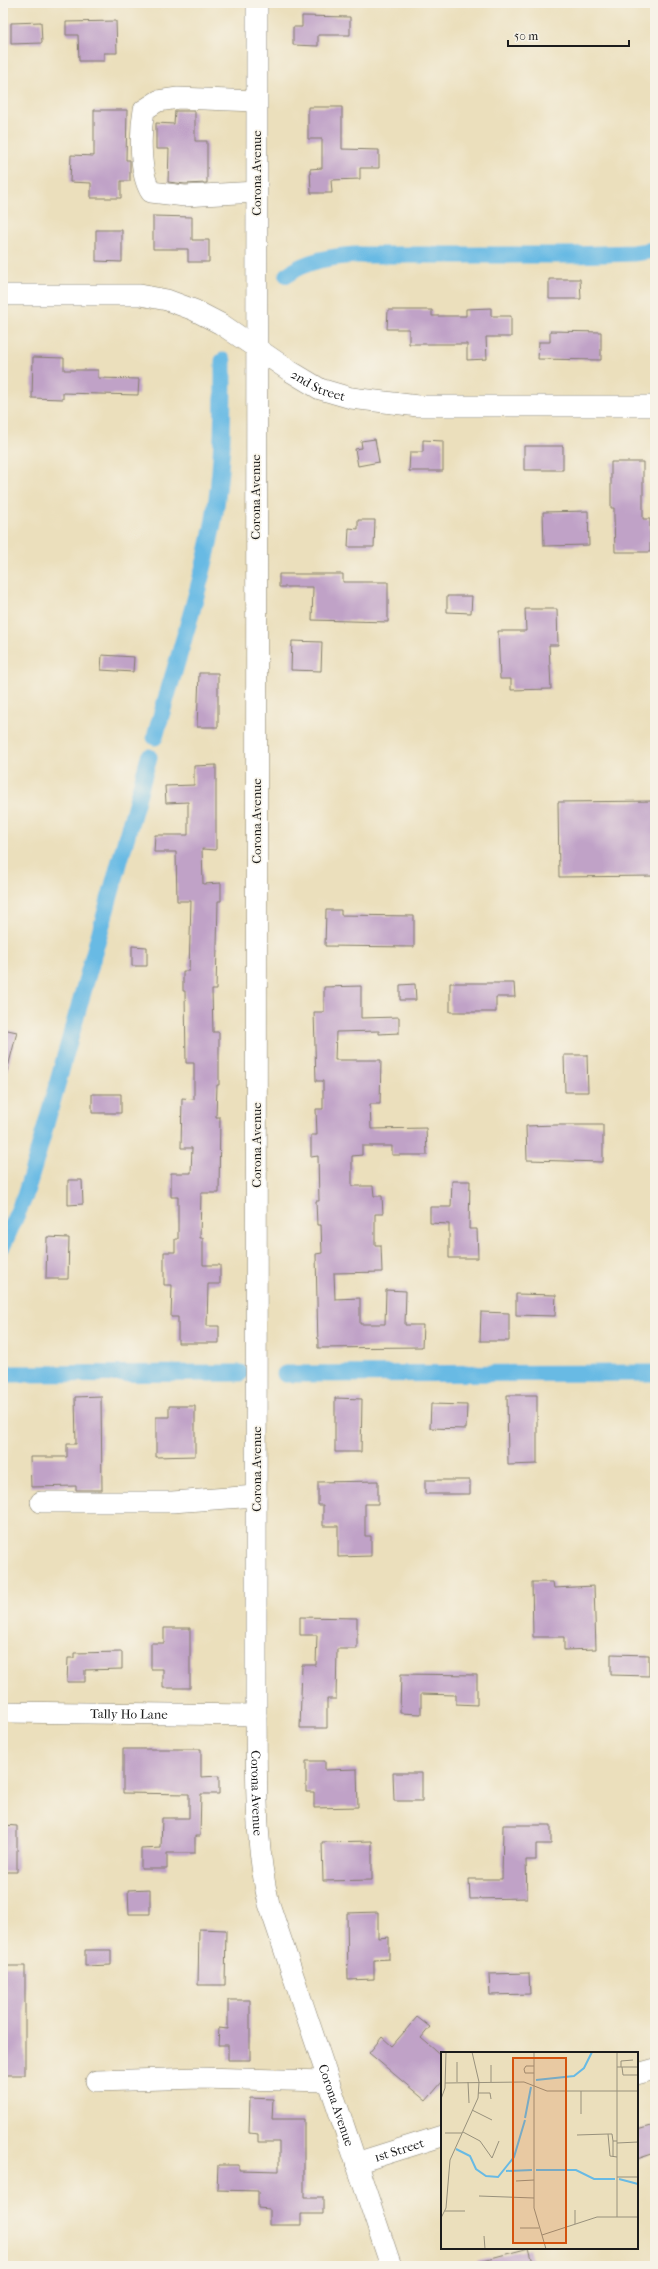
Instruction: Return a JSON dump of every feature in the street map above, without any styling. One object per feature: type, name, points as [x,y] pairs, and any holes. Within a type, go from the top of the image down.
[{"type":"street","name":"Corona Avenue","points":[[257,3],[255,347],[256,1715],[259,1841],[262,1875],[269,1904],[391,2266]]},
{"type":"street","points":[[256,101],[178,98],[158,101],[144,110],[140,132],[146,184],[151,192],[185,196],[256,192]]},
{"type":"street","name":"2nd Street","points":[[3,295],[140,295],[167,300],[194,310],[221,324],[290,371],[320,388],[351,398],[418,406],[655,406]]},
{"type":"street","points":[[41,1502],[172,1502],[231,1496],[256,1496]]},
{"type":"street","name":"Tally Ho Lane","points":[[3,1712],[256,1715]]},
{"type":"street","points":[[638,2074],[655,2068]]},
{"type":"street","points":[[96,2081],[200,2078],[328,2081]]},
{"type":"street","name":"1st Street","points":[[356,2163],[441,2136]]},
{"type":"building","points":[[302,16],[350,17],[350,35],[318,35],[318,46],[293,45],[293,27],[302,27]]},
{"type":"building","points":[[116,21],[117,53],[104,53],[104,61],[79,61],[78,35],[66,35],[66,22]]},
{"type":"building","points":[[41,22],[42,43],[11,44],[11,23]]},
{"type":"building","points":[[308,107],[342,107],[342,149],[379,150],[379,168],[360,168],[360,179],[331,180],[332,193],[311,193],[310,169],[322,168],[322,139],[308,139]]},
{"type":"building","points":[[94,110],[127,110],[126,160],[130,160],[130,181],[121,181],[121,198],[91,198],[91,183],[70,182],[71,155],[94,156]]},
{"type":"building","points":[[175,111],[195,111],[195,141],[207,141],[207,183],[185,184],[168,182],[169,149],[156,149],[156,123],[174,124]]},
{"type":"building","points":[[153,216],[192,217],[192,240],[209,240],[209,262],[188,262],[188,249],[153,249]]},
{"type":"building","points":[[96,230],[122,230],[122,262],[96,261]]},
{"type":"building","points":[[549,279],[580,279],[581,299],[549,299]]},
{"type":"building","points":[[491,308],[491,316],[511,316],[511,337],[486,337],[487,359],[467,360],[467,344],[409,344],[409,329],[387,329],[388,310],[432,310],[432,316],[466,316],[466,309]]},
{"type":"building","points":[[550,331],[601,332],[601,360],[538,359],[539,342],[550,342]]},
{"type":"building","points":[[33,357],[64,358],[64,370],[98,370],[98,378],[139,379],[138,395],[63,393],[63,399],[32,398]]},
{"type":"building","points":[[375,439],[379,462],[358,466],[355,449],[362,448],[361,441]]},
{"type":"building","points":[[423,440],[443,441],[443,471],[409,471],[410,452],[423,452]]},
{"type":"building","points":[[524,446],[563,446],[563,470],[524,470]]},
{"type":"building","points":[[611,462],[643,462],[643,519],[650,519],[650,552],[615,552],[614,508],[611,508]]},
{"type":"building","points":[[588,511],[589,545],[544,546],[543,512]]},
{"type":"building","points":[[358,520],[375,520],[374,547],[348,547],[349,528],[358,529]]},
{"type":"building","points":[[279,574],[343,574],[343,582],[388,582],[388,622],[312,620],[313,587],[279,587]]},
{"type":"building","points":[[447,596],[472,596],[471,613],[447,612]]},
{"type":"building","points":[[525,609],[557,609],[558,645],[549,645],[551,689],[511,690],[511,679],[500,679],[498,631],[526,631]]},
{"type":"building","points":[[292,641],[322,642],[321,671],[291,670]]},
{"type":"building","points":[[102,655],[134,657],[133,672],[101,670]]},
{"type":"building","points":[[199,673],[218,673],[218,727],[197,727]]},
{"type":"building","points":[[216,765],[216,850],[202,849],[203,884],[221,883],[221,901],[218,901],[216,990],[212,990],[213,1032],[219,1032],[219,1085],[217,1085],[216,1117],[220,1117],[219,1193],[201,1193],[200,1238],[203,1238],[203,1265],[220,1265],[220,1284],[208,1284],[207,1326],[219,1326],[219,1343],[178,1343],[178,1317],[171,1317],[172,1285],[164,1285],[164,1252],[175,1252],[175,1239],[178,1239],[178,1197],[171,1197],[171,1173],[191,1173],[192,1148],[181,1148],[182,1098],[194,1099],[194,1063],[186,1063],[185,991],[183,991],[183,971],[189,971],[191,901],[177,901],[176,852],[154,852],[155,835],[188,835],[188,802],[166,803],[165,786],[194,785],[194,766]]},
{"type":"building","points":[[655,801],[655,876],[559,877],[558,802]]},
{"type":"building","points":[[326,910],[341,910],[341,915],[414,916],[414,947],[325,946]]},
{"type":"building","points":[[132,946],[147,947],[147,966],[132,966]]},
{"type":"building","points":[[450,983],[514,983],[515,997],[496,997],[496,1012],[450,1012]]},
{"type":"building","points":[[415,984],[416,1000],[400,1000],[400,985]]},
{"type":"building","points":[[361,986],[361,1018],[399,1017],[399,1033],[379,1034],[379,1031],[336,1032],[335,1060],[381,1060],[380,1104],[370,1104],[371,1129],[426,1128],[427,1155],[392,1155],[392,1146],[362,1146],[362,1155],[352,1156],[352,1186],[373,1186],[374,1196],[382,1196],[383,1214],[375,1214],[375,1245],[381,1245],[382,1272],[334,1273],[335,1299],[360,1298],[360,1324],[385,1324],[386,1290],[406,1291],[405,1325],[423,1325],[422,1347],[318,1348],[316,1254],[322,1253],[321,1225],[317,1225],[316,1201],[319,1201],[318,1156],[311,1157],[311,1135],[317,1135],[316,1109],[323,1109],[323,1081],[316,1081],[314,1012],[324,1012],[324,987]]},
{"type":"building","points":[[3,1029],[17,1032],[7,1071],[3,1071]]},
{"type":"building","points":[[564,1055],[587,1055],[588,1092],[565,1092]]},
{"type":"building","points":[[92,1094],[121,1094],[121,1113],[92,1113]]},
{"type":"building","points":[[603,1125],[603,1162],[527,1160],[526,1126]]},
{"type":"building","points":[[68,1180],[82,1180],[83,1204],[68,1205]]},
{"type":"building","points":[[452,1181],[470,1181],[469,1229],[477,1229],[478,1258],[449,1258],[449,1224],[430,1223],[430,1207],[451,1207]]},
{"type":"building","points":[[47,1237],[69,1238],[68,1279],[46,1279]]},
{"type":"building","points":[[516,1294],[556,1295],[555,1316],[516,1315]]},
{"type":"building","points":[[481,1312],[509,1313],[509,1341],[480,1341]]},
{"type":"building","points":[[507,1395],[537,1395],[537,1464],[508,1465]]},
{"type":"building","points":[[101,1396],[102,1490],[76,1490],[76,1486],[31,1487],[30,1457],[67,1457],[67,1444],[76,1444],[75,1397]]},
{"type":"building","points":[[335,1398],[362,1399],[361,1452],[335,1452]]},
{"type":"building","points":[[431,1404],[467,1405],[466,1429],[430,1428]]},
{"type":"building","points":[[169,1406],[195,1406],[195,1456],[156,1457],[156,1417],[169,1417]]},
{"type":"building","points":[[425,1480],[470,1480],[470,1494],[425,1494]]},
{"type":"building","points":[[378,1481],[378,1504],[365,1504],[365,1536],[371,1536],[371,1556],[338,1557],[338,1526],[323,1526],[323,1505],[318,1505],[318,1482]]},
{"type":"building","points":[[532,1582],[553,1582],[554,1588],[594,1586],[596,1649],[564,1650],[564,1637],[533,1637]]},
{"type":"building","points":[[300,1617],[357,1618],[357,1649],[337,1649],[336,1699],[327,1699],[327,1728],[300,1728],[302,1665],[316,1665],[317,1635],[300,1635]]},
{"type":"building","points":[[164,1628],[190,1628],[190,1688],[163,1688],[163,1669],[151,1669],[151,1643],[164,1643]]},
{"type":"building","points":[[122,1652],[122,1669],[85,1670],[85,1682],[67,1682],[68,1658],[74,1658],[74,1653]]},
{"type":"building","points":[[611,1654],[649,1655],[649,1676],[611,1675]]},
{"type":"building","points":[[401,1674],[477,1675],[477,1705],[456,1704],[456,1695],[421,1694],[421,1714],[400,1713]]},
{"type":"building","points":[[123,1749],[201,1749],[201,1777],[219,1776],[219,1794],[201,1794],[200,1836],[195,1836],[195,1853],[167,1853],[167,1869],[141,1869],[141,1849],[161,1848],[162,1818],[189,1818],[189,1794],[123,1793]]},
{"type":"building","points":[[306,1761],[325,1761],[325,1770],[357,1769],[358,1807],[314,1808],[314,1792],[306,1792]]},
{"type":"building","points":[[393,1773],[422,1773],[422,1801],[394,1801]]},
{"type":"building","points":[[3,1825],[17,1826],[17,1872],[3,1872]]},
{"type":"building","points":[[503,1825],[551,1825],[551,1844],[536,1844],[536,1860],[526,1860],[527,1898],[470,1899],[469,1879],[502,1879]]},
{"type":"building","points":[[372,1841],[372,1880],[323,1881],[322,1842]]},
{"type":"building","points":[[150,1889],[150,1914],[129,1914],[128,1890]]},
{"type":"building","points":[[378,1912],[378,1938],[389,1937],[389,1959],[374,1960],[374,1979],[348,1980],[347,1913]]},
{"type":"building","points":[[199,1929],[226,1930],[225,1985],[198,1985]]},
{"type":"building","points":[[85,1950],[111,1950],[111,1965],[85,1966]]},
{"type":"building","points":[[3,1966],[25,1966],[25,2075],[3,2075]]},
{"type":"building","points":[[529,1973],[530,1994],[490,1995],[489,1974]]},
{"type":"building","points":[[228,2000],[250,2000],[250,2060],[228,2060],[228,2045],[218,2045],[219,2028],[228,2029]]},
{"type":"building","points":[[417,2017],[430,2027],[421,2038],[441,2055],[441,2083],[426,2101],[369,2053],[382,2037],[392,2046]]},
{"type":"building","points":[[250,2098],[273,2099],[272,2119],[304,2119],[304,2197],[323,2197],[323,2214],[301,2214],[301,2225],[269,2225],[269,2209],[258,2208],[258,2191],[217,2190],[218,2165],[239,2165],[239,2170],[279,2171],[279,2142],[258,2142],[258,2134],[249,2133]]},
{"type":"building","points":[[655,2125],[655,2153],[638,2159],[638,2130]]},
{"type":"building","points":[[529,2249],[534,2266],[477,2266],[476,2262]]},
{"type":"waterway","points":[[287,275],[303,266],[320,260],[355,255],[573,255],[633,253],[655,250]]},
{"type":"waterway","points":[[155,737],[198,589],[210,539],[218,495],[223,405],[223,361]]},
{"type":"waterway","points":[[3,1245],[25,1196],[37,1156],[149,757]]},
{"type":"waterway","points":[[3,1374],[240,1373]]},
{"type":"waterway","points":[[285,1374],[655,1373]]}]
